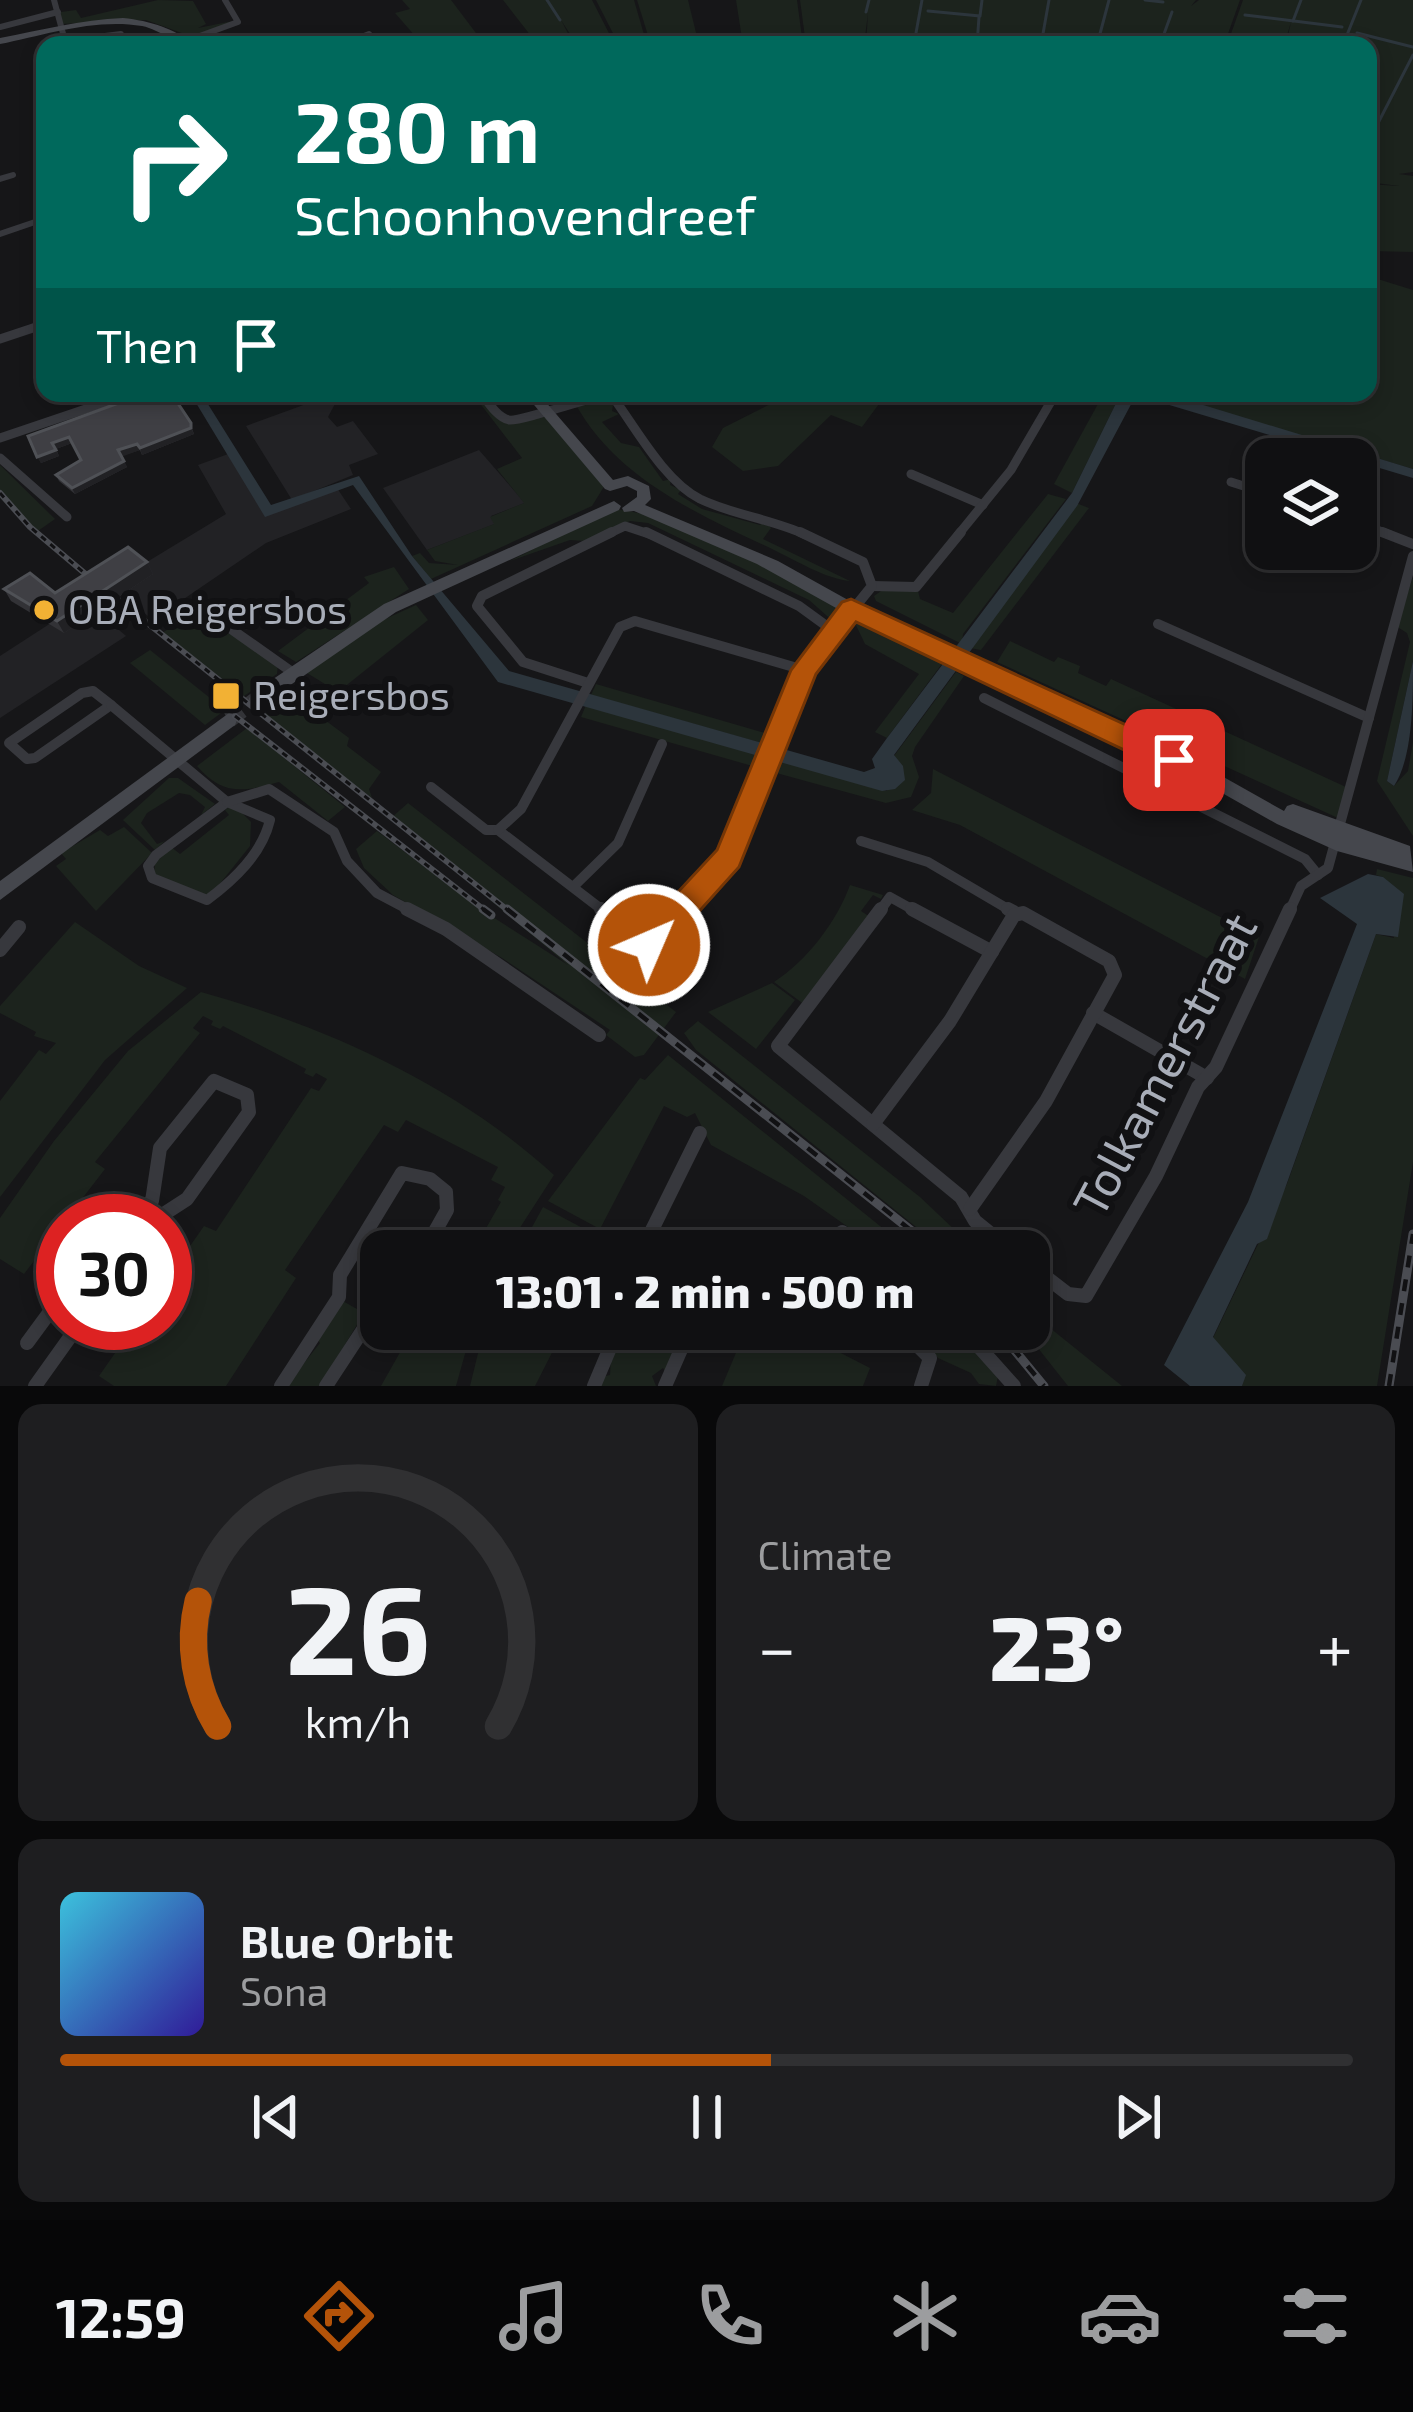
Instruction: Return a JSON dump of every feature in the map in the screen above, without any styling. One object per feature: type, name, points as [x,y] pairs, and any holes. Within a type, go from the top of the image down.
[{"type":"street","points":[[54,0],[62,36]]},
{"type":"street","points":[[205,36],[238,22],[225,0]]},
{"type":"street","points":[[0,27],[58,12]]},
{"type":"street","points":[[0,41],[111,21],[143,21],[179,36]]},
{"type":"street","points":[[95,36],[121,34],[115,36]]},
{"type":"street","points":[[0,179],[13,175]]},
{"type":"street","points":[[0,234],[36,223]]},
{"type":"street","points":[[0,339],[36,327]]},
{"type":"street","points":[[0,438],[106,402]]},
{"type":"street","points":[[490,402],[508,421],[574,402]]},
{"type":"street","points":[[542,402],[550,408]]},
{"type":"street","points":[[548,402],[613,493],[1214,780],[1413,864]]},
{"type":"street","points":[[618,402],[683,488],[704,501],[773,520],[863,562],[872,586]]},
{"type":"street","points":[[431,787],[486,830],[497,830],[649,945],[728,857],[804,670],[832,630],[872,586],[916,587],[1011,470],[1051,402]]},
{"type":"street","points":[[0,458],[68,517]]},
{"type":"street","points":[[911,474],[982,505]]},
{"type":"street","points":[[1231,482],[1245,487]]},
{"type":"street","points":[[257,699],[368,620],[511,552],[613,493],[640,485],[640,502]]},
{"type":"street","points":[[586,687],[523,662],[477,606],[482,596],[625,526],[799,606],[832,630]]},
{"type":"street","points":[[1377,530],[1410,542]]},
{"type":"street","name":"Tolkamerstraat","points":[[1050,1280],[1068,1294],[1085,1296],[1156,1176],[1301,886],[1328,868],[1413,556]]},
{"type":"street","points":[[497,830],[521,809],[620,627],[635,621],[804,670]]},
{"type":"street","points":[[1158,624],[1369,718]]},
{"type":"street","points":[[231,629],[292,672]]},
{"type":"street","points":[[111,706],[35,758],[27,759],[9,743],[82,692],[93,691],[176,760],[220,799],[230,800],[270,820],[268,835],[220,892],[207,900],[152,878],[148,872],[152,860],[230,800],[269,789],[334,832],[344,853],[377,893],[446,929],[599,1035]]},
{"type":"street","points":[[984,698],[1305,859],[1318,875]]},
{"type":"street","points":[[7,887],[229,721]]},
{"type":"street","points":[[573,887],[619,843],[662,744]]},
{"type":"street","points":[[1339,836],[1413,854]]},
{"type":"street","points":[[861,841],[928,862],[1109,961],[1115,975],[1046,1101],[970,1209]]},
{"type":"street","points":[[986,1230],[970,1209],[873,1124],[781,1054],[780,1040],[890,897],[992,952]]},
{"type":"street","points":[[873,1124],[950,1021],[1017,914]]},
{"type":"street","points":[[0,950],[19,927]]},
{"type":"street","points":[[1093,1013],[1207,1078]]},
{"type":"street","points":[[153,1194],[157,1153],[201,1091],[214,1081],[239,1089],[247,1095],[249,1112],[190,1194]]},
{"type":"street","points":[[652,1230],[700,1133]]},
{"type":"street","points":[[367,1230],[402,1173],[430,1179],[446,1192],[446,1210],[435,1230]]},
{"type":"street","points":[[281,1386],[339,1297],[340,1275],[360,1242]]},
{"type":"street","points":[[27,1343],[36,1331]]},
{"type":"street","points":[[326,1386],[360,1333]]},
{"type":"street","points":[[34,1386],[60,1350]]},
{"type":"street","points":[[594,1386],[609,1350]]},
{"type":"street","points":[[665,1386],[681,1350]]},
{"type":"street","points":[[921,1386],[930,1358],[922,1350]]},
{"type":"street","points":[[982,1350],[1014,1386]]},
{"type":"shaded area","points":[[158,0],[193,1],[206,24],[198,28],[233,21],[208,34],[190,36],[146,20],[61,24],[61,12],[76,10],[81,18]]},
{"type":"shaded area","points":[[402,0],[451,0],[478,36],[415,36],[395,13],[410,9]]},
{"type":"shaded area","points":[[503,0],[592,0],[610,36],[571,36],[561,20],[569,36],[531,36]]},
{"type":"shaded area","points":[[596,0],[634,0],[644,36],[614,36]]},
{"type":"shaded area","points":[[637,0],[688,0],[697,36],[648,36]]},
{"type":"shaded area","points":[[736,0],[797,0],[802,36],[742,36]]},
{"type":"shaded area","points":[[800,0],[1196,0],[1191,6],[1199,0],[1240,0],[1227,36],[867,36],[868,13],[865,36],[805,36]]},
{"type":"shaded area","points":[[1243,0],[1413,0],[1413,172],[1399,174],[1413,176],[1413,252],[1377,251],[1377,185],[1399,186],[1377,183],[1377,36],[1288,36],[1291,22],[1287,36],[1230,36]]},
{"type":"shaded area","points":[[1377,279],[1413,290],[1413,469],[1377,458],[1377,438],[1309,438],[1188,402],[1377,402]]},
{"type":"shaded area","points":[[195,402],[207,402],[271,505],[359,476],[412,556],[509,671],[864,772],[875,768],[872,759],[887,738],[1072,493],[1117,402],[1132,402],[1077,506],[894,755],[903,766],[905,780],[895,789],[882,791],[498,682],[353,485],[265,517]]},
{"type":"shaded area","points":[[312,402],[336,402],[328,417],[337,427],[353,421],[378,454],[349,465],[353,475],[292,500],[246,426]]},
{"type":"shaded area","points":[[479,402],[507,424],[538,415],[547,418],[605,485],[592,506],[431,579],[412,556],[420,553],[429,563],[458,565],[435,561],[427,550],[494,524],[490,517],[524,503],[497,469],[522,458]]},
{"type":"shaded area","points":[[614,402],[612,411],[619,414],[602,422],[621,443],[639,447],[663,481],[671,479],[670,485],[681,490],[678,494],[702,509],[760,525],[764,521],[771,528],[763,539],[850,581],[821,573],[662,492],[613,453],[575,403]]},
{"type":"shaded area","points":[[774,402],[880,402],[862,427],[831,415],[778,466],[743,471],[712,447],[723,428]]},
{"type":"shaded area","points":[[1099,402],[1117,402],[1072,493],[1054,484]]},
{"type":"shaded area","points":[[1159,402],[1193,402],[1311,438],[1280,438]]},
{"type":"shaded area","points":[[479,450],[525,503],[491,516],[495,524],[427,550],[383,488]]},
{"type":"shaded area","points":[[231,453],[269,513],[337,488],[351,509],[266,543],[153,620],[109,585],[226,514],[198,465]]},
{"type":"shaded area","points":[[1377,458],[1413,469],[1413,478],[1377,467]]},
{"type":"shaded area","points":[[0,465],[55,519],[35,533],[0,498]]},
{"type":"shaded area","points":[[1048,494],[1066,499],[963,634],[962,644],[876,601],[874,596],[884,589],[918,591],[920,599],[953,613]]},
{"type":"shaded area","points":[[1076,503],[1089,508],[981,650],[970,648]]},
{"type":"shaded area","points":[[611,509],[668,521],[728,546],[840,604],[842,615],[835,623],[809,600],[648,523],[630,521],[585,541],[570,540],[510,561]]},
{"type":"shaded area","points":[[394,567],[409,589],[296,662],[278,651],[369,583],[364,577]]},
{"type":"shaded area","points":[[1413,577],[1413,661],[1387,781],[1394,786],[1408,771],[1413,742],[1413,836],[1377,781],[1410,642],[1407,633],[1396,626]]},
{"type":"shaded area","points":[[85,601],[126,636],[0,718],[0,656]]},
{"type":"shaded area","points":[[416,605],[428,620],[338,692],[307,673],[372,625]]},
{"type":"shaded area","points":[[189,614],[220,638],[227,633],[244,639],[278,664],[277,674],[241,698],[161,634]]},
{"type":"shaded area","points":[[862,617],[947,657],[887,738],[875,732],[919,674],[865,644],[853,619]]},
{"type":"shaded area","points":[[1010,641],[1054,662],[1058,657],[1080,666],[1078,673],[1106,686],[1111,679],[1346,787],[1338,818],[997,662]]},
{"type":"shaded area","points":[[150,650],[225,710],[205,725],[130,663]]},
{"type":"shaded area","points":[[1413,661],[1408,744],[1394,786],[1387,781]]},
{"type":"shaded area","points":[[956,672],[964,676],[915,747],[912,756],[919,777],[911,797],[886,803],[769,771],[774,759],[887,791],[894,756]]},
{"type":"shaded area","points":[[596,684],[768,734],[765,744],[591,695]]},
{"type":"shaded area","points":[[290,694],[349,738],[347,746],[381,772],[369,789],[372,798],[263,716]]},
{"type":"shaded area","points":[[586,705],[758,754],[756,767],[581,717]]},
{"type":"shaded area","points":[[247,728],[345,807],[328,821],[279,782],[234,789],[216,783],[197,766]]},
{"type":"shaded area","points":[[933,769],[1259,937],[1245,979],[960,825],[912,810],[931,793]]},
{"type":"shaded area","points":[[169,778],[178,778],[215,804],[201,815],[205,807],[179,793],[147,813],[141,823],[157,844],[165,841],[155,850],[123,820]]},
{"type":"shaded area","points":[[408,803],[676,1012],[644,1055],[635,1057],[606,1035],[610,1030],[502,958],[393,895],[364,868],[356,849],[377,831],[482,910],[568,965],[391,818]]},
{"type":"shaded area","points":[[233,804],[251,822],[250,846],[210,896],[154,876],[155,861],[171,847],[180,854],[229,815],[225,810]]},
{"type":"shaded area","points":[[124,827],[152,853],[96,911],[56,866],[66,859],[61,853],[100,830],[108,836]]},
{"type":"shaded area","points":[[1377,869],[1413,878],[1413,1162],[1377,1386],[1242,1386],[1245,1375],[1213,1338],[1287,1184],[1376,934],[1394,938],[1383,877],[1376,875]]},
{"type":"shaded area","points":[[1368,874],[1383,877],[1404,894],[1398,937],[1376,934],[1267,1239],[1257,1244],[1213,1337],[1246,1375],[1242,1386],[1190,1386],[1164,1365],[1248,1202],[1357,924],[1320,898]]},
{"type":"shaded area","points":[[850,885],[883,895],[881,899],[873,895],[861,911],[870,917],[805,1005],[774,982],[820,939]]},
{"type":"shaded area","points":[[75,922],[139,966],[187,988],[105,1060],[0,1197],[0,1101],[39,1050],[46,1054],[56,1043],[34,1036],[36,1032],[0,1013],[0,1006]]},
{"type":"shaded area","points":[[772,983],[795,1000],[756,1049],[708,1012]]},
{"type":"shaded area","points":[[201,992],[296,1023],[389,1063],[476,1114],[554,1175],[519,1230],[485,1230],[505,1187],[491,1180],[498,1167],[406,1120],[398,1132],[384,1125],[285,1270],[296,1278],[226,1386],[114,1386],[99,1376],[117,1350],[192,1350],[192,1243],[204,1226],[216,1231],[311,1088],[319,1091],[327,1079],[304,1073],[306,1069],[223,1026],[211,1025],[213,1021],[203,1016],[193,1028],[200,1033],[95,1162],[105,1169],[86,1194],[36,1194],[36,1258],[24,1274],[0,1259],[0,1218],[54,1141],[128,1051]]},
{"type":"shaded area","points":[[698,1021],[920,1197],[955,1230],[920,1230],[696,1050],[684,1033]]},
{"type":"shaded area","points":[[668,1055],[885,1230],[852,1230],[804,1196],[711,1145],[695,1113],[687,1117],[664,1106],[600,1229],[548,1201],[640,1078],[645,1080]]},
{"type":"shaded area","points":[[543,1207],[586,1230],[530,1230]]},
{"type":"shaded area","points":[[341,1300],[360,1311],[360,1320],[320,1386],[286,1386],[320,1343],[316,1338]]},
{"type":"shaded area","points":[[1050,1328],[1122,1386],[1068,1386],[1040,1350],[1050,1350]]},
{"type":"shaded area","points":[[401,1350],[466,1350],[456,1386],[381,1386]]},
{"type":"shaded area","points":[[479,1350],[553,1350],[535,1386],[470,1386]]},
{"type":"shaded area","points":[[614,1350],[676,1350],[666,1373],[663,1368],[652,1376],[656,1386],[599,1386],[601,1377],[610,1375]]},
{"type":"shaded area","points":[[737,1350],[835,1350],[870,1368],[863,1386],[722,1386]]},
{"type":"shaded area","points":[[931,1350],[975,1350],[998,1376],[996,1386],[979,1384],[971,1373]]},
{"type":"building","points":[[121,402],[177,402],[191,423],[191,428],[140,448],[137,444],[118,450],[124,461],[72,488],[56,475],[81,460],[69,437],[52,443],[56,450],[37,457],[28,436]]},
{"type":"building","points":[[128,547],[147,562],[57,621],[4,589],[30,573],[55,593]]},
{"type":"waterway","points":[[547,0],[560,20]]},
{"type":"waterway","points":[[866,12],[869,0]]},
{"type":"waterway","points":[[915,36],[922,0]]},
{"type":"waterway","points":[[928,11],[980,16],[982,0]]},
{"type":"waterway","points":[[1043,36],[1049,0]]},
{"type":"waterway","points":[[1099,36],[1109,0]]},
{"type":"waterway","points":[[1145,0],[1163,2]]},
{"type":"waterway","points":[[1293,21],[1301,0]]},
{"type":"waterway","points":[[1347,36],[1361,0]]},
{"type":"waterway","points":[[1163,36],[1172,12]]},
{"type":"waterway","points":[[1245,15],[1293,21]]},
{"type":"waterway","points":[[978,36],[979,17]]},
{"type":"waterway","points":[[1293,21],[1342,27]]},
{"type":"waterway","points":[[1357,33],[1369,36]]},
{"type":"waterway","points":[[1377,38],[1413,47]]},
{"type":"waterway","points":[[1377,125],[1413,55]]},
{"type":"tunnel","points":[[229,720],[257,699]]},
{"type":"railway","points":[[0,493],[30,527],[95,582]]},
{"type":"railway","points":[[111,594],[510,912]]},
{"type":"railway","points":[[235,716],[487,912]]},
{"type":"railway","points":[[483,909],[487,912]]},
{"type":"railway","points":[[507,909],[911,1230]]},
{"type":"railway","points":[[487,912],[491,915]]},
{"type":"railway","points":[[1389,1386],[1413,1234]]},
{"type":"railway","points":[[1014,1350],[1044,1386]]},
{"type":"place","name":"OBA Reigersbos","points":[[44,610]]},
{"type":"place","name":"Reigersbos","points":[[226,696]]},
{"type":"route","points":[[649,945],[728,857],[804,670],[851,609],[1174,760]]}]
